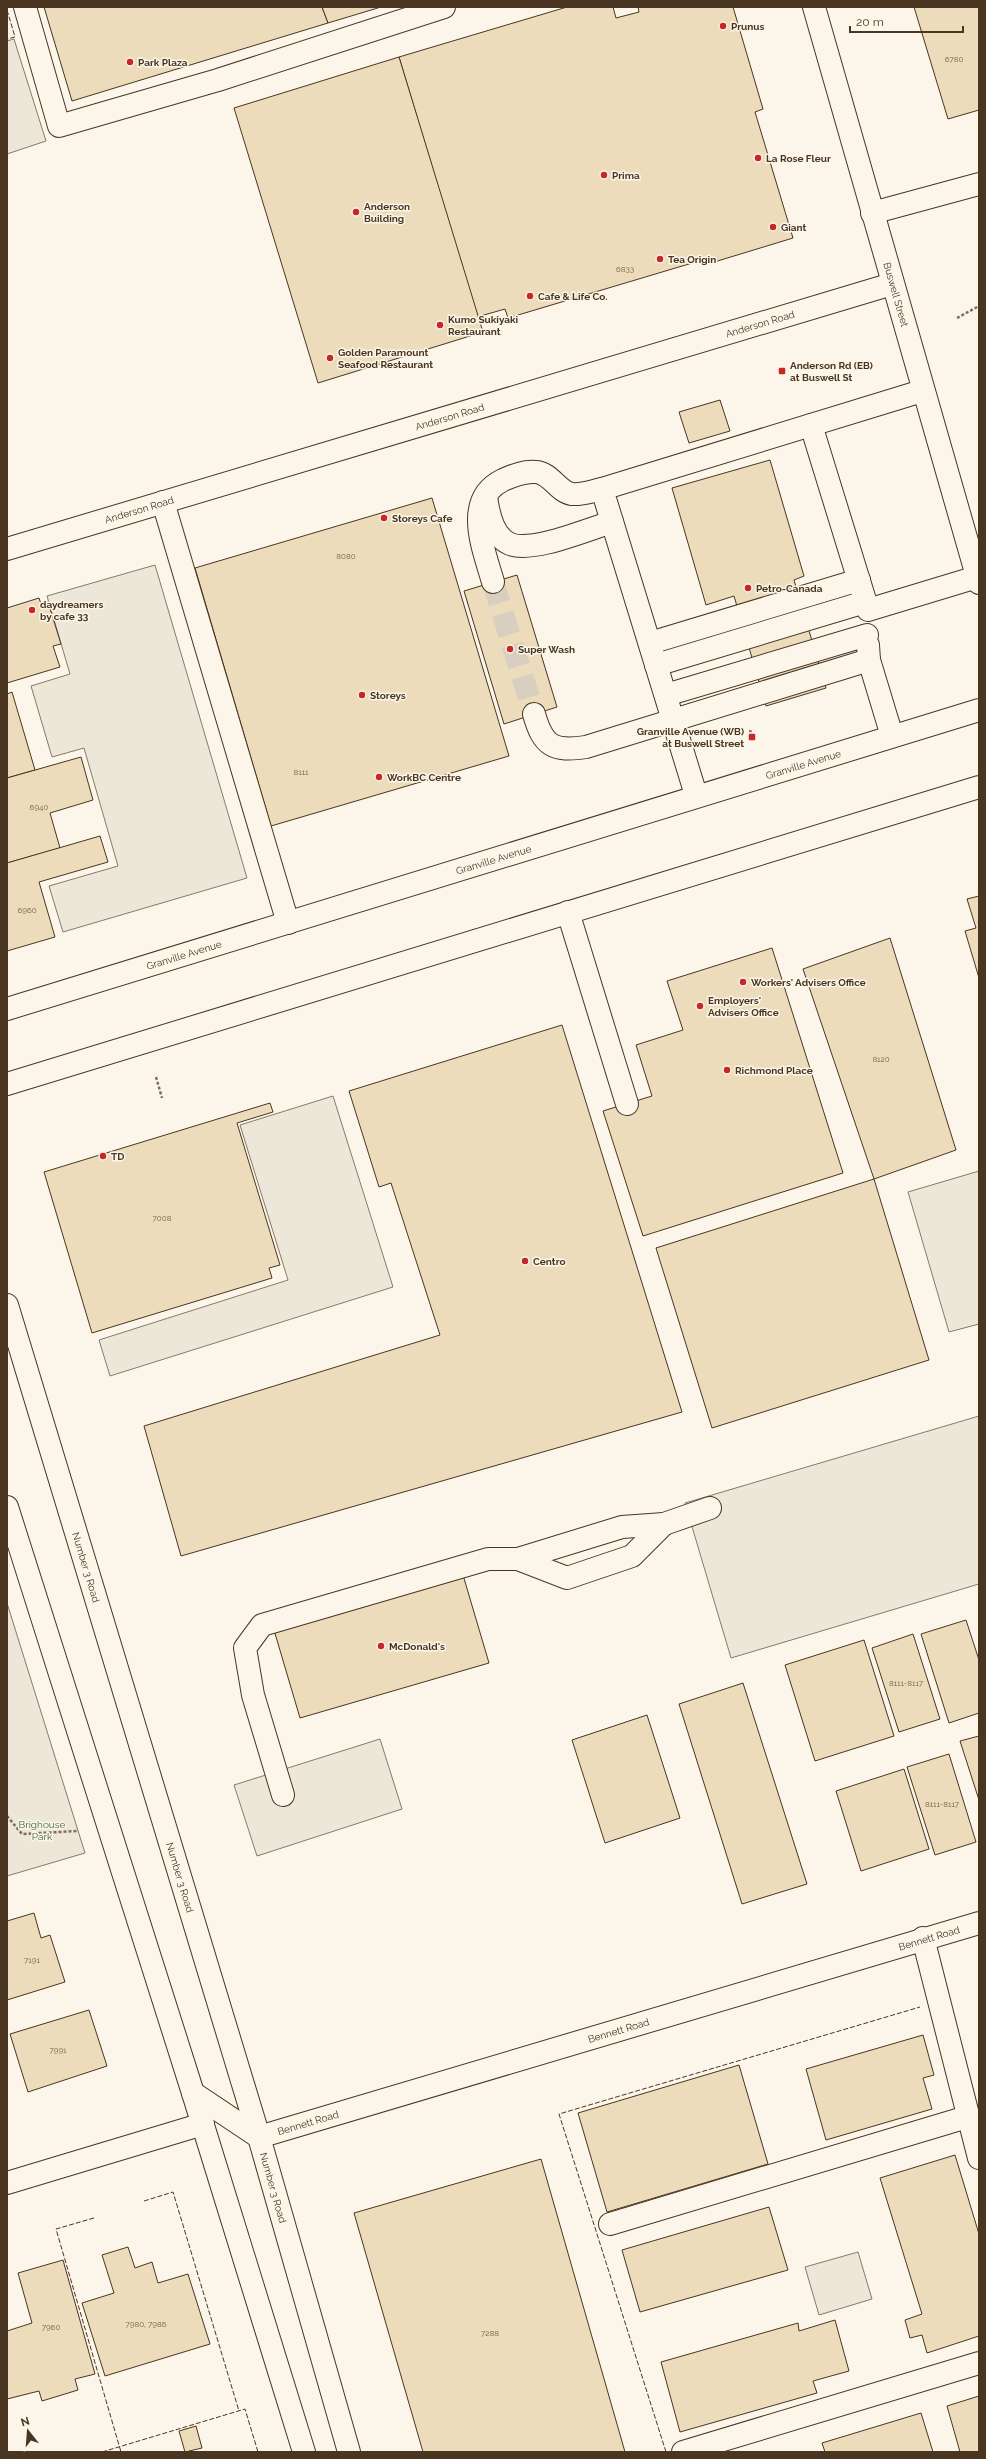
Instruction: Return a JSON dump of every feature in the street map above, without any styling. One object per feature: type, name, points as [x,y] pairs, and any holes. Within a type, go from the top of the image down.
[{"type":"main road","points":[[25,7],[59,126],[218,80],[444,7]]},
{"type":"main road","name":"Buswell Street","points":[[814,7],[922,391],[978,580]]},
{"type":"main road","points":[[872,213],[979,184]]},
{"type":"main road","name":"Anderson Road","points":[[7,549],[892,284]]},
{"type":"main road","points":[[493,582],[479,534],[478,512],[486,495],[499,483],[518,473],[537,472],[549,477],[570,494],[584,494],[922,391]]},
{"type":"main road","points":[[811,425],[866,606],[869,660],[892,736]]},
{"type":"main road","points":[[602,489],[696,795]]},
{"type":"main road","points":[[486,495],[491,519],[498,534],[510,544],[535,545],[612,522]]},
{"type":"main road","points":[[163,502],[288,923]]},
{"type":"main road","points":[[650,643],[858,580]]},
{"type":"main road","points":[[656,665],[866,606],[978,580]]},
{"type":"main road","points":[[666,695],[868,635]]},
{"type":"main road","points":[[534,714],[539,731],[546,742],[563,748],[586,747],[869,660]]},
{"type":"main road","name":"Granville Avenue","points":[[7,1008],[288,923],[696,795],[979,710]]},
{"type":"main road","points":[[7,1084],[979,786]]},
{"type":"main road","points":[[568,912],[627,1104]]},
{"type":"main road","name":"Number 3 Road","points":[[7,1305],[259,2137],[349,2452]]},
{"type":"main road","points":[[7,1507],[203,2124],[304,2452]]},
{"type":"main road","points":[[283,1795],[253,1695],[245,1648],[262,1625],[488,1559],[518,1559],[622,1527],[664,1524],[710,1508]]},
{"type":"main road","points":[[518,1559],[567,1578],[632,1556],[664,1524]]},
{"type":"main road","name":"Bennett Road","points":[[259,2137],[923,1938],[979,1923]]},
{"type":"main road","points":[[923,1938],[967,2117],[979,2158]]},
{"type":"main road","points":[[193,2093],[259,2137]]},
{"type":"main road","points":[[610,2224],[967,2117]]},
{"type":"main road","points":[[7,2183],[203,2124]]},
{"type":"main road","points":[[683,2452],[979,2363]]},
{"type":"path","points":[[957,318],[979,306]]},
{"type":"path","points":[[156,1078],[162,1098]]},
{"type":"path","points":[[7,1816],[22,1834],[86,1830]]},
{"type":"green space","name":"Brighouse Park","points":[[7,1603],[85,1853],[7,1876]]},
{"type":"green space","points":[[858,2252],[872,2299],[819,2315],[805,2267]]},
{"type":"shaded area","points":[[14,39],[46,141],[7,154],[7,41]]},
{"type":"shaded area","points":[[155,565],[247,878],[63,932],[49,886],[118,866],[84,748],[52,757],[31,686],[70,674],[47,596]]},
{"type":"shaded area","points":[[333,1096],[393,1287],[110,1376],[99,1340],[288,1280],[240,1125]]},
{"type":"shaded area","points":[[979,1171],[979,1324],[949,1332],[908,1192]]},
{"type":"shaded area","points":[[979,1416],[979,1584],[731,1658],[685,1503]]},
{"type":"shaded area","points":[[380,1739],[402,1809],[257,1856],[234,1785]]},
{"type":"building","name":"Park Plaza","points":[[44,7],[322,7],[328,23],[72,101]]},
{"type":"building","points":[[322,7],[381,7],[328,23]]},
{"type":"building","name":"Prima","points":[[567,7],[613,7],[616,18],[639,12],[638,7],[733,7],[763,109],[755,112],[793,238],[711,263],[709,258],[508,318],[505,309],[477,317],[399,57]]},
{"type":"building","points":[[914,7],[979,7],[979,110],[948,119]]},
{"type":"building","name":"Anderson Building","points":[[399,57],[483,332],[318,383],[234,108]]},
{"type":"building","points":[[720,400],[730,431],[689,443],[679,412]]},
{"type":"building","name":"Petro-Canada","points":[[770,460],[804,576],[794,580],[826,688],[766,706],[734,596],[706,605],[672,488]]},
{"type":"building","name":"Storeys","points":[[432,498],[509,756],[271,826],[195,568]]},
{"type":"building","name":"Super Wash","points":[[517,575],[557,707],[504,724],[464,591]]},
{"type":"building","points":[[39,598],[41,604],[48,602],[61,644],[53,646],[60,667],[7,683],[7,608]]},
{"type":"building","points":[[12,692],[35,770],[7,778],[7,694]]},
{"type":"building","points":[[81,757],[93,800],[50,813],[60,848],[7,863],[7,778]]},
{"type":"building","points":[[100,836],[108,862],[39,882],[55,937],[7,951],[7,863]]},
{"type":"building","points":[[979,896],[979,978],[965,931],[976,928],[967,899]]},
{"type":"building","points":[[890,938],[956,1150],[874,1179],[803,969]]},
{"type":"building","name":"Richmond Place","points":[[772,948],[843,1173],[643,1236],[603,1111],[652,1096],[636,1045],[683,1030],[667,981]]},
{"type":"building","name":"Centro","points":[[562,1025],[682,1412],[181,1556],[144,1426],[440,1335],[391,1183],[379,1187],[349,1091]]},
{"type":"building","points":[[270,1103],[273,1112],[237,1123],[280,1265],[269,1268],[272,1278],[92,1333],[44,1172]]},
{"type":"building","points":[[874,1179],[929,1360],[712,1428],[656,1248]]},
{"type":"building","name":"McDonald's","points":[[463,1575],[489,1663],[300,1718],[274,1630]]},
{"type":"building","points":[[966,1620],[979,1660],[979,1713],[949,1723],[921,1634]]},
{"type":"building","points":[[913,1634],[940,1719],[899,1732],[872,1648]]},
{"type":"building","points":[[864,1640],[894,1736],[815,1761],[785,1665]]},
{"type":"building","points":[[743,1683],[807,1884],[742,1904],[679,1704]]},
{"type":"building","points":[[647,1715],[680,1818],[605,1843],[572,1740]]},
{"type":"building","points":[[979,1736],[979,1800],[960,1741]]},
{"type":"building","points":[[949,1754],[976,1842],[935,1855],[907,1767]]},
{"type":"building","points":[[904,1769],[929,1849],[861,1871],[836,1791]]},
{"type":"building","points":[[34,1913],[41,1938],[50,1935],[65,1982],[7,2000],[7,1921]]},
{"type":"building","points":[[89,2010],[107,2066],[28,2092],[10,2034]]},
{"type":"building","points":[[923,2035],[934,2075],[923,2078],[932,2109],[826,2140],[806,2069]]},
{"type":"building","points":[[739,2065],[768,2164],[607,2212],[578,2113]]},
{"type":"building","points":[[955,2155],[979,2234],[979,2336],[927,2353],[922,2335],[910,2338],[905,2320],[922,2314],[880,2178]]},
{"type":"building","points":[[541,2159],[625,2452],[423,2452],[354,2213]]},
{"type":"building","points":[[769,2207],[788,2270],[640,2312],[622,2250]]},
{"type":"building","points":[[128,2247],[135,2268],[152,2262],[158,2283],[188,2274],[210,2344],[105,2376],[82,2303],[114,2293],[102,2255]]},
{"type":"building","points":[[63,2260],[95,2374],[75,2379],[78,2390],[42,2401],[39,2391],[7,2399],[7,2331],[32,2323],[18,2273]]},
{"type":"building","points":[[835,2320],[849,2371],[813,2381],[817,2393],[680,2432],[661,2362],[798,2323],[799,2331]]},
{"type":"building","points":[[979,2396],[979,2452],[960,2452],[947,2406]]},
{"type":"building","points":[[921,2413],[933,2452],[825,2452],[822,2443]]},
{"type":"building","points":[[196,2426],[202,2448],[185,2452],[179,2431]]},
{"type":"tunnel","points":[[493,582],[534,714]]},
{"type":"fence","points":[[7,10],[15,37],[7,39]]},
{"type":"fence","points":[[666,2452],[559,2114],[920,2007]]},
{"type":"fence","points":[[144,2201],[173,2192],[239,2411]]},
{"type":"fence","points":[[94,2218],[56,2229],[121,2452]]},
{"type":"fence","points":[[102,2452],[245,2409],[258,2452]]},
{"type":"place","name":"Prunus","points":[[723,26]]},
{"type":"place","name":"Park Plaza","points":[[130,62]]},
{"type":"place","name":"La Rose Fleur","points":[[758,158]]},
{"type":"place","name":"Prima","points":[[604,175]]},
{"type":"place","name":"Anderson Building","points":[[356,212]]},
{"type":"place","name":"Giant","points":[[773,227]]},
{"type":"place","name":"Tea Origin","points":[[660,259]]},
{"type":"place","name":"Cafe & Life Co.","points":[[530,296]]},
{"type":"place","name":"Kumo Sukiyaki Restaurant","points":[[440,325]]},
{"type":"place","name":"Golden Paramount Seafood Restaurant","points":[[330,358]]},
{"type":"place","name":"Anderson Rd (EB) at Buswell St","points":[[782,371]]},
{"type":"place","name":"Storeys Cafe","points":[[384,518]]},
{"type":"place","name":"Petro-Canada","points":[[748,588]]},
{"type":"place","name":"daydreamers by cafe 33","points":[[32,610]]},
{"type":"place","name":"Super Wash","points":[[510,649]]},
{"type":"place","name":"Storeys","points":[[362,695]]},
{"type":"place","name":"Granville Avenue (WB) at Buswell Street","points":[[752,737]]},
{"type":"place","name":"WorkBC Centre","points":[[379,777]]},
{"type":"place","name":"Workers' Advisers Office","points":[[743,982]]},
{"type":"place","name":"Employers' Advisers Office","points":[[700,1006]]},
{"type":"place","name":"Richmond Place","points":[[727,1070]]},
{"type":"place","name":"TD","points":[[103,1156]]},
{"type":"place","name":"Centro","points":[[525,1261]]},
{"type":"place","name":"McDonald's","points":[[381,1646]]}]
